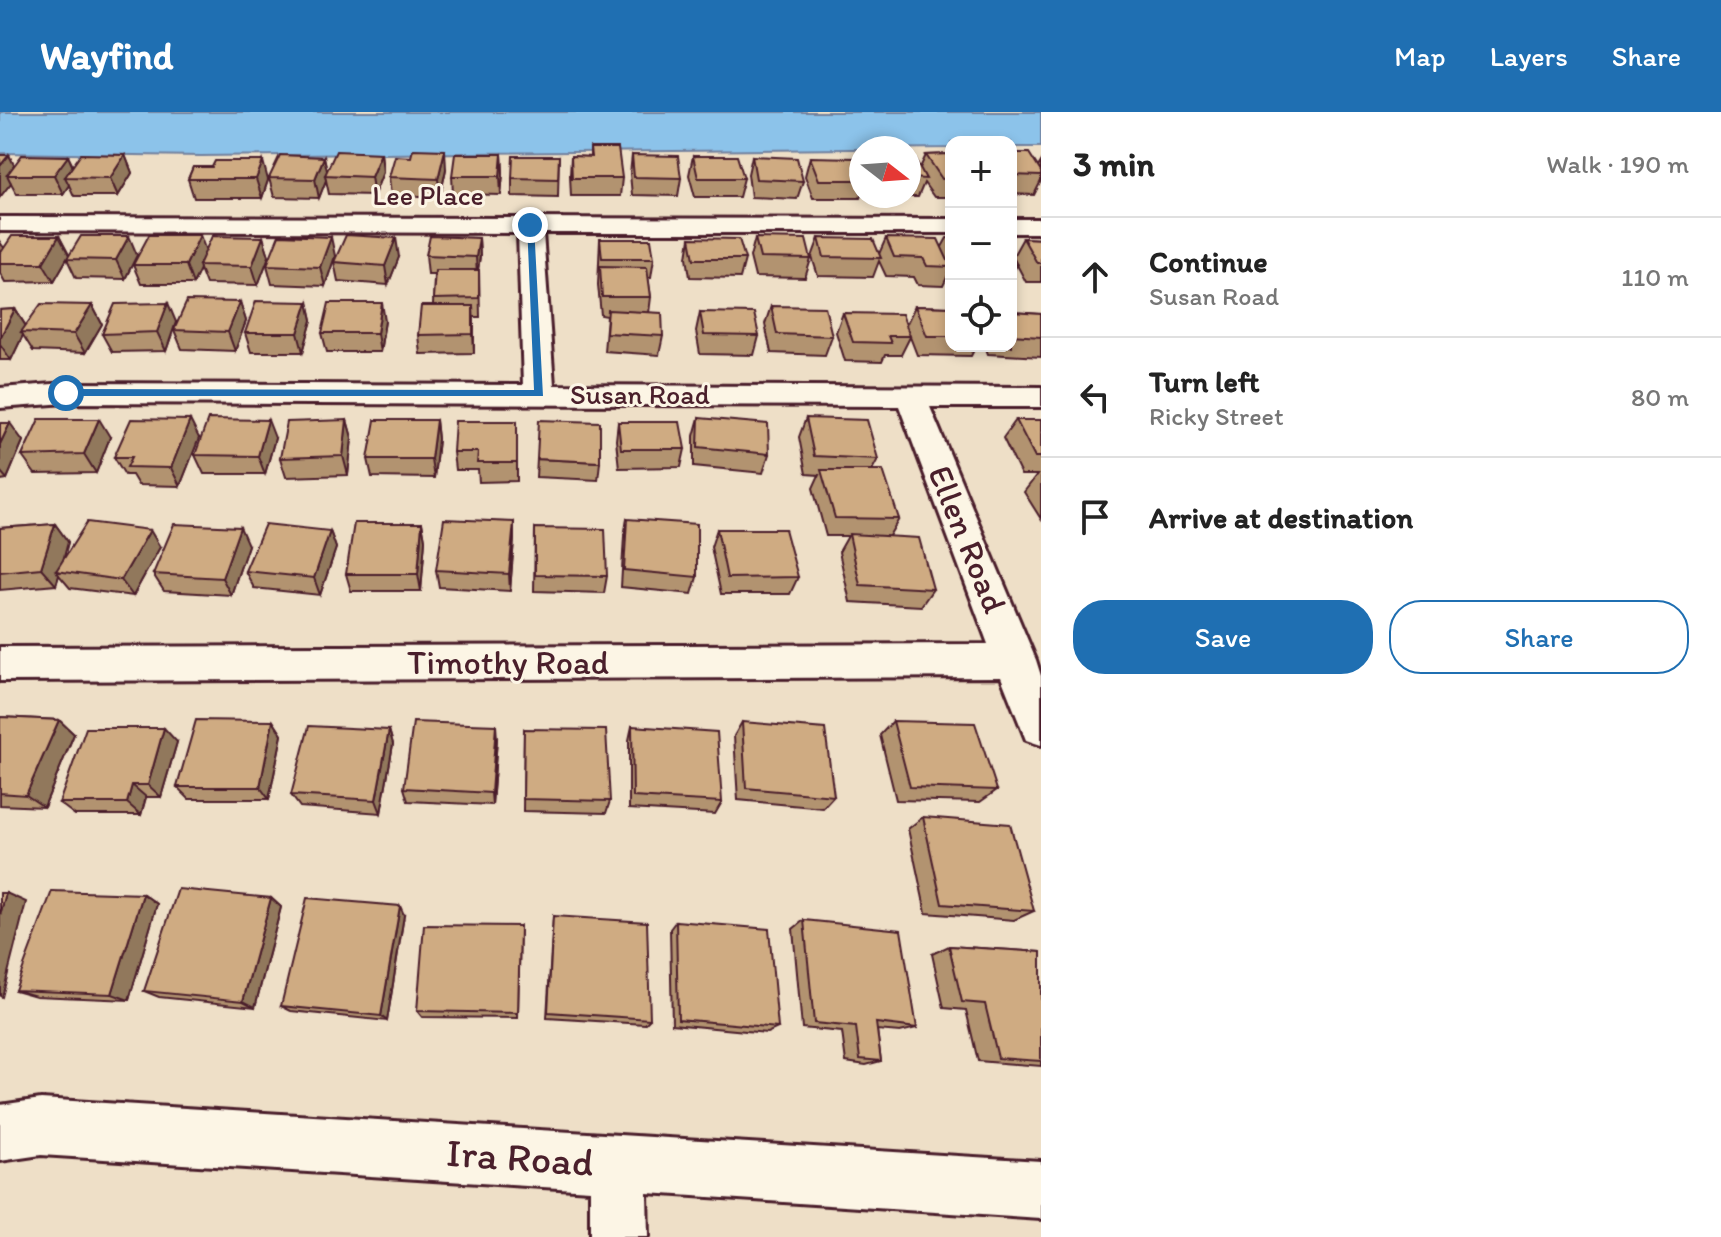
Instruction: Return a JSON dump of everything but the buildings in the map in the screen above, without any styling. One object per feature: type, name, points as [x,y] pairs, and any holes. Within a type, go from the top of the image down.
[{"type":"street","name":"Lee Place","points":[[0,224],[945,226]]},
{"type":"street","points":[[530,225],[539,394]]},
{"type":"street","points":[[1017,226],[1041,226]]},
{"type":"street","name":"Susan Road","points":[[0,398],[66,393],[1041,397]]},
{"type":"street","name":"Ellen Road","points":[[910,396],[1041,727]]},
{"type":"street","name":"Timothy Road","points":[[0,664],[1016,660]]},
{"type":"street","name":"Ira Road","points":[[0,1133],[41,1127],[1041,1190]]},
{"type":"street","points":[[618,1164],[619,1237]]},
{"type":"water","points":[[0,112],[1041,112],[1041,147],[1017,147],[1017,136],[945,136],[945,148],[921,148],[921,136],[849,136],[849,149],[201,156],[0,153]]},
{"type":"route","points":[[66,393],[539,394],[530,225]]}]
